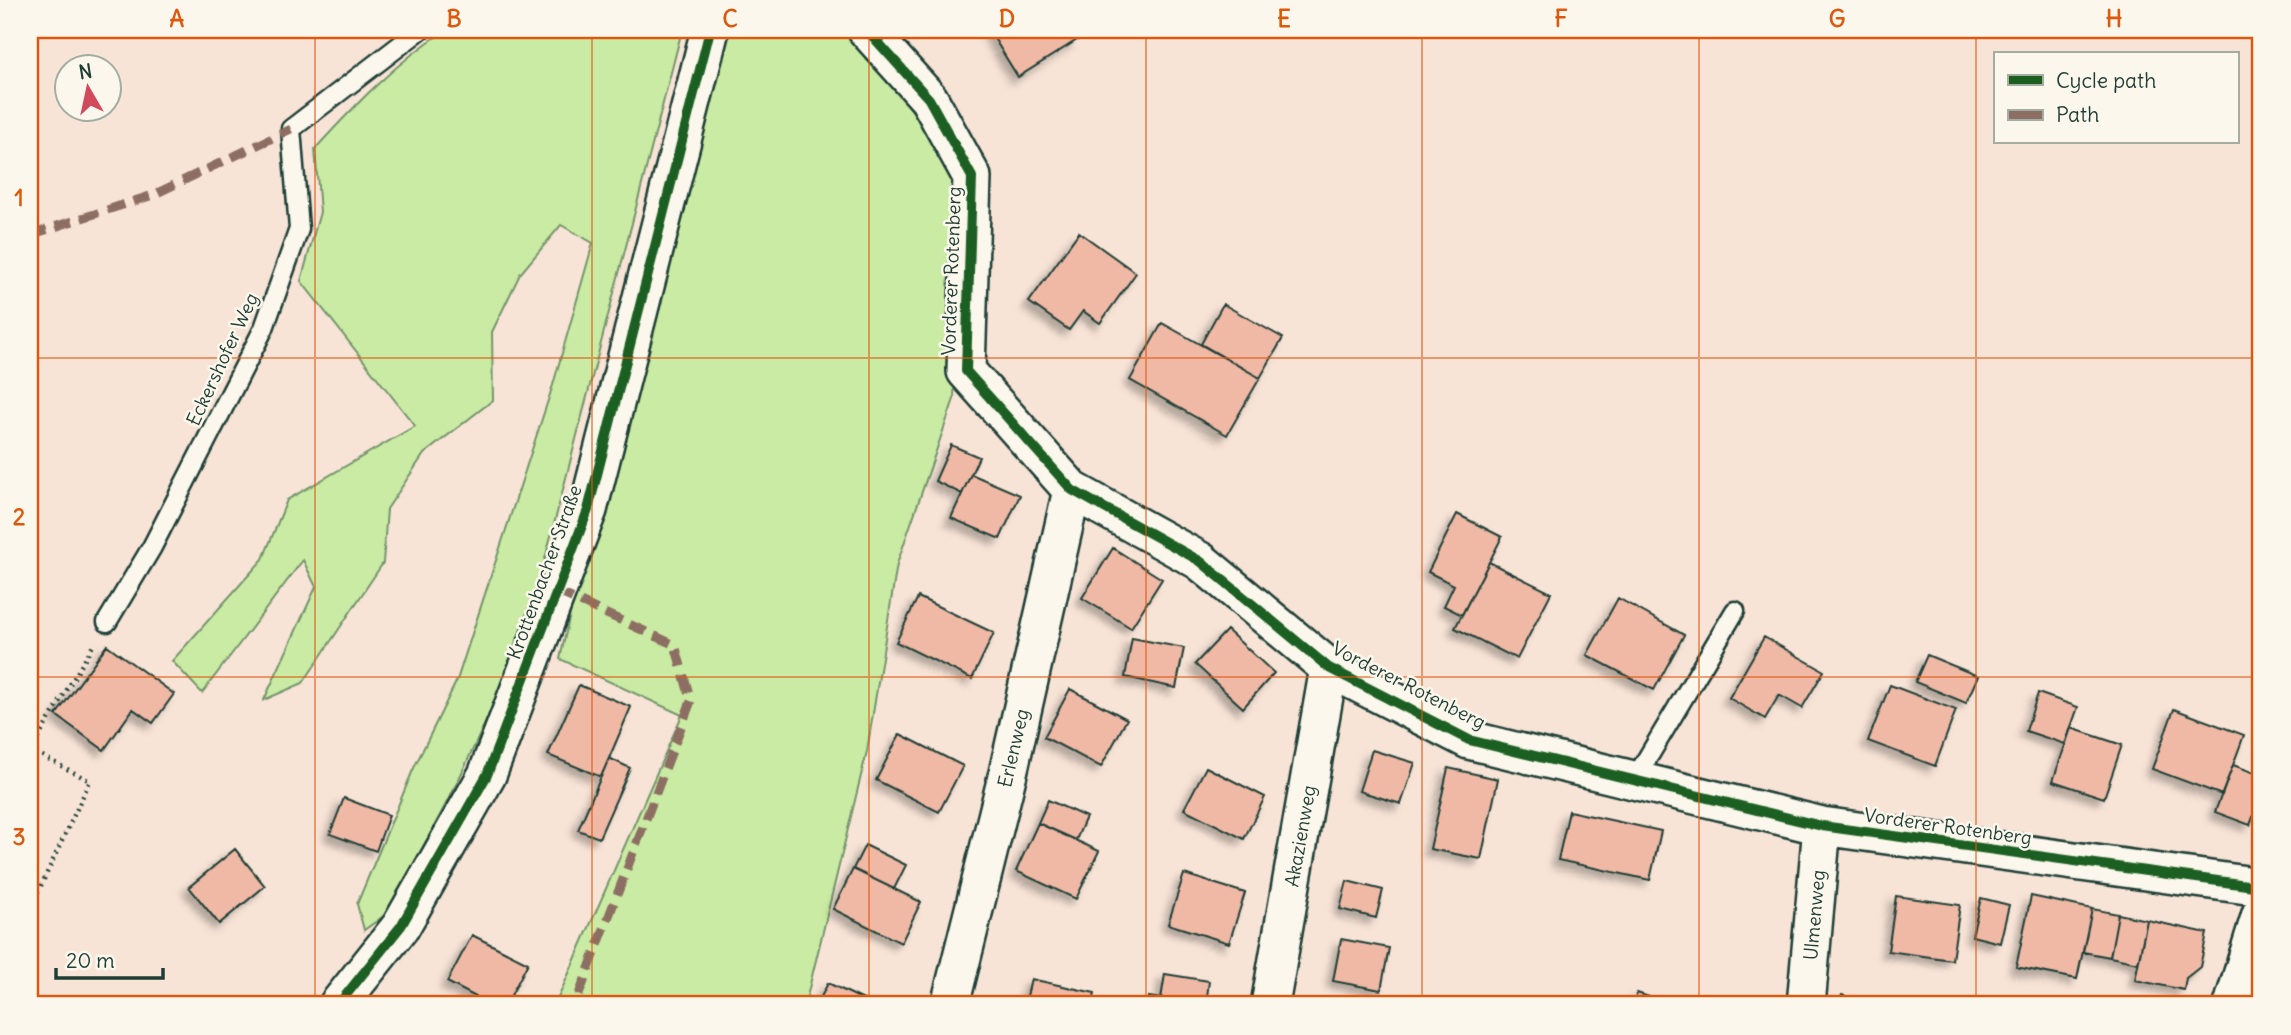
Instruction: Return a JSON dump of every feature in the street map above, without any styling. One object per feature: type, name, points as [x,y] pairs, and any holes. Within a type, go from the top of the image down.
[{"type":"street","name":"Krottenbacher Straße","points":[[338,1005],[401,926],[487,775],[588,510],[710,30]]},
{"type":"street","name":"Vorderer Rotenberg","points":[[867,30],[929,99],[972,177],[966,371],[1072,490],[1200,561],[1329,668],[1469,740],[1822,826],[2261,887]]},
{"type":"street","name":"Erlenweg","points":[[950,1005],[1008,773],[1072,490]]},
{"type":"street","name":"Akazienweg","points":[[1270,1005],[1329,668]]},
{"type":"street","name":"Ulmenweg","points":[[1806,1005],[1822,826]]},
{"type":"street","points":[[2233,1005],[2261,914]]},
{"type":"lane","name":"Eckershofer Weg","points":[[107,622],[152,547],[264,328],[299,229],[291,129],[420,30]]},
{"type":"lane","points":[[1635,779],[1735,611]]},
{"type":"path","points":[[30,904],[90,781],[30,750],[107,622]]},
{"type":"green space","points":[[446,30],[682,30],[524,640],[457,783],[388,913],[364,930],[357,904],[413,770],[457,680],[553,385],[593,243],[561,225],[520,274],[492,332],[493,400],[424,454],[387,509],[383,563],[303,683],[264,700],[316,587],[303,560],[202,693],[172,661],[263,559],[287,500],[415,426],[301,281],[320,212],[315,149],[393,70]]},
{"type":"green space","points":[[699,30],[854,30],[961,179],[954,399],[897,564],[867,751],[805,1005],[555,1005],[682,715],[560,659]]},
{"type":"building","points":[[989,30],[1070,30],[1077,40],[1018,77]]},
{"type":"building","points":[[1079,232],[1136,273],[1100,323],[1083,311],[1069,330],[1029,302]]},
{"type":"building","points":[[1223,304],[1283,338],[1260,378],[1201,344]]},
{"type":"building","points":[[1162,323],[1260,378],[1227,435],[1130,380]]},
{"type":"building","points":[[951,445],[979,457],[962,494],[935,481]]},
{"type":"building","points":[[971,474],[1020,495],[1000,539],[951,518]]},
{"type":"building","points":[[1457,514],[1502,537],[1462,615],[1444,606],[1454,585],[1428,572]]},
{"type":"building","points":[[1113,548],[1162,579],[1131,628],[1082,598]]},
{"type":"building","points":[[1489,562],[1551,593],[1517,659],[1455,628]]},
{"type":"building","points":[[918,597],[994,633],[972,679],[896,642]]},
{"type":"building","points":[[1618,598],[1684,635],[1654,690],[1587,655]]},
{"type":"building","points":[[1227,630],[1274,673],[1243,708],[1195,664]]},
{"type":"building","points":[[1764,637],[1824,671],[1802,708],[1779,695],[1765,719],[1729,698]]},
{"type":"building","points":[[1132,638],[1184,648],[1176,688],[1125,677]]},
{"type":"building","points":[[107,645],[174,694],[153,723],[133,709],[104,750],[56,715]]},
{"type":"building","points":[[1927,655],[1978,676],[1966,703],[1915,682]]},
{"type":"building","points":[[579,685],[631,707],[601,777],[548,755]]},
{"type":"building","points":[[1890,685],[1956,710],[1935,766],[1868,741]]},
{"type":"building","points":[[1070,689],[1127,719],[1101,767],[1044,737]]},
{"type":"building","points":[[2038,693],[2078,707],[2065,744],[2026,731]]},
{"type":"building","points":[[2174,709],[2244,735],[2222,795],[2152,769]]},
{"type":"building","points":[[2071,728],[2122,745],[2104,798],[2053,781]]},
{"type":"building","points":[[900,734],[963,766],[939,812],[876,780]]},
{"type":"building","points":[[1372,750],[1415,763],[1401,804],[1359,791]]},
{"type":"building","points":[[609,758],[630,768],[599,838],[578,830]]},
{"type":"building","points":[[2233,765],[2261,775],[2261,795],[2250,825],[2215,812]]},
{"type":"building","points":[[1206,767],[1265,797],[1244,839],[1184,809]]},
{"type":"building","points":[[1448,768],[1498,779],[1481,859],[1430,849]]},
{"type":"building","points":[[344,798],[389,815],[376,851],[330,834]]},
{"type":"building","points":[[1048,800],[1086,817],[1076,840],[1038,823]]},
{"type":"building","points":[[1569,811],[1661,831],[1650,880],[1558,860]]},
{"type":"building","points":[[1038,823],[1099,851],[1076,899],[1016,871]]},
{"type":"building","points":[[865,845],[906,865],[894,889],[853,869]]},
{"type":"building","points":[[235,849],[265,886],[219,924],[189,887]]},
{"type":"building","points":[[853,869],[921,902],[901,943],[833,909]]},
{"type":"building","points":[[1184,874],[1245,893],[1229,943],[1168,924]]},
{"type":"building","points":[[1347,881],[1383,890],[1376,918],[1340,909]]},
{"type":"building","points":[[1896,896],[1960,905],[1952,960],[1888,951]]},
{"type":"building","points":[[2031,896],[2092,909],[2077,979],[2016,967]]},
{"type":"building","points":[[1981,898],[2009,905],[2000,943],[1972,936]]},
{"type":"building","points":[[2092,909],[2118,914],[2110,957],[2083,952]]},
{"type":"building","points":[[2118,914],[2147,920],[2138,963],[2110,957]]},
{"type":"building","points":[[2147,920],[2207,933],[2200,967],[2186,978],[2184,990],[2135,980]]},
{"type":"building","points":[[472,935],[528,963],[506,1005],[491,1005],[447,982]]},
{"type":"building","points":[[1341,939],[1389,948],[1381,990],[1333,981]]},
{"type":"building","points":[[1165,974],[1209,981],[1206,1005],[1161,999]]},
{"type":"building","points":[[1031,979],[1095,993],[1093,1005],[1025,1005]]},
{"type":"building","points":[[828,983],[872,1004],[818,1003]]},
{"type":"building","points":[[1637,993],[1673,1005],[1633,1005]]},
{"type":"building","points":[[1842,995],[1867,1005],[1837,1005]]},
{"type":"building","points":[[1149,997],[1161,999],[1204,1005],[1148,1005]]},
{"type":"marked path","points":[[30,235],[153,195],[291,129]]},
{"type":"marked path","points":[[556,591],[675,645],[691,701],[575,1005]]},
{"type":"cycle path","points":[[338,1005],[401,926],[487,775],[588,510],[710,30]]},
{"type":"cycle path","points":[[867,30],[929,99],[972,177],[966,371],[1072,490],[1200,561],[1329,668],[1469,740],[1822,826],[2261,887]]}]
